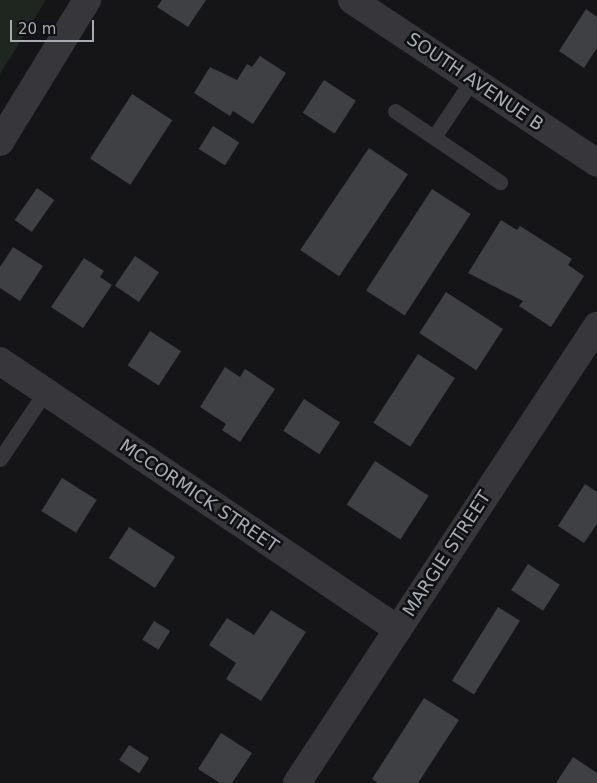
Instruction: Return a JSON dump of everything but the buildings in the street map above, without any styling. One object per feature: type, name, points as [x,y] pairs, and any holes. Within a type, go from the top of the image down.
[{"type":"street","points":[[0,142],[88,0]]},
{"type":"street","name":"SOUTH AVENUE B","points":[[352,0],[597,163]]},
{"type":"street","name":"MARGIE STREET","points":[[297,783],[597,326]]},
{"type":"street","name":"MCCORMICK STREET","points":[[0,361],[398,629]]},
{"type":"lane","points":[[434,137],[472,80]]},
{"type":"lane","points":[[395,111],[500,182]]},
{"type":"lane","points":[[0,459],[45,392]]},
{"type":"shaded area","points":[[0,0],[46,0],[0,74]]}]
